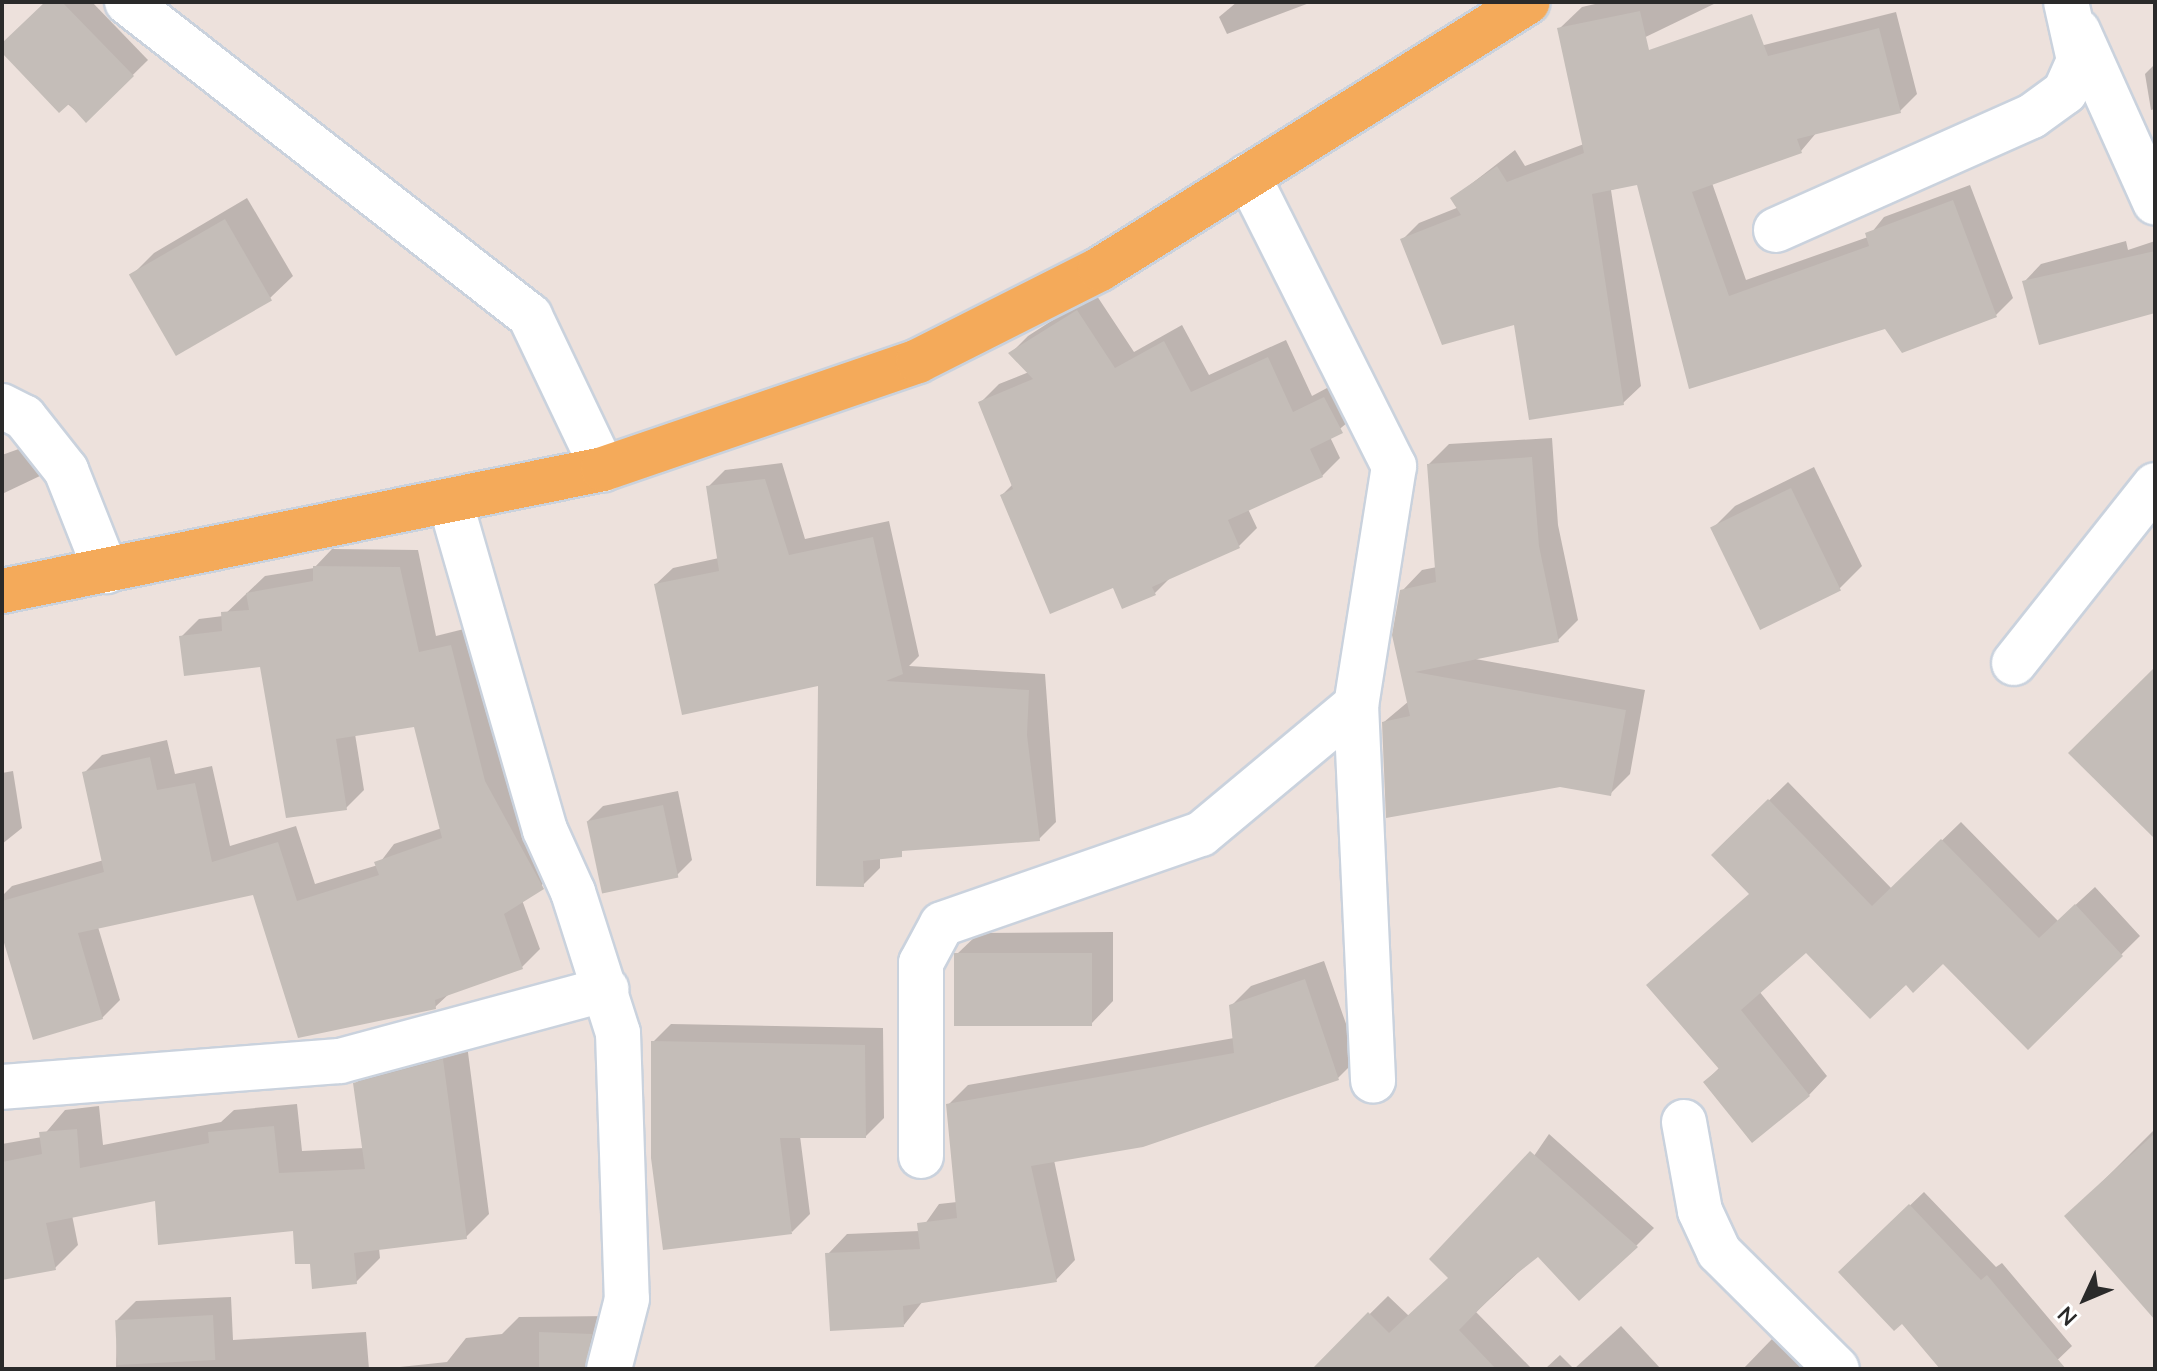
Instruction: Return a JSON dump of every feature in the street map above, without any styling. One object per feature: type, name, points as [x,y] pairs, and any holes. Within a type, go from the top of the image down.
[{"type":"main road","points":[[2,591],[603,469],[918,361],[1100,269],[1528,2]]},
{"type":"street","points":[[127,2],[530,316],[603,469]]},
{"type":"street","points":[[2072,16],[2155,202]]},
{"type":"street","points":[[1776,230],[2032,116],[2065,92],[2079,60],[2072,16]]},
{"type":"street","points":[[1248,176],[1394,466],[1356,705],[1373,1081]]},
{"type":"street","points":[[2,406],[24,417],[66,470],[106,571]]},
{"type":"street","points":[[2014,663],[2155,485]]},
{"type":"street","points":[[450,501],[545,830],[606,989],[620,1073],[627,1299],[609,1369]]},
{"type":"street","points":[[921,1156],[921,963],[942,924],[1201,834],[1356,705]]},
{"type":"street","points":[[2,1087],[340,1061],[606,989]]},
{"type":"street","points":[[1684,1122],[1700,1211],[1719,1252],[1837,1369]]},
{"type":"building","points":[[45,2],[62,2],[134,76],[86,123],[69,104],[59,113],[2,53],[2,43]]},
{"type":"building","points":[[1640,11],[1649,50],[1752,14],[1768,56],[1879,28],[1901,113],[1797,139],[1802,153],[1692,192],[1729,296],[1869,246],[1865,233],[1953,200],[1997,317],[1902,353],[1885,329],[1689,389],[1637,185],[1592,194],[1624,405],[1529,420],[1514,325],[1442,345],[1400,239],[1461,215],[1450,198],[1497,166],[1507,182],[1584,153],[1557,28]]},
{"type":"building","points":[[225,219],[272,300],[176,356],[129,274]]},
{"type":"building","points":[[2155,251],[2155,313],[2039,345],[2022,281]]},
{"type":"building","points":[[1077,310],[1115,368],[1164,341],[1191,392],[1268,357],[1293,412],[1324,397],[1343,433],[1310,449],[1323,477],[1228,520],[1240,548],[1152,587],[1156,595],[1122,609],[1113,588],[1050,614],[1000,495],[1013,489],[978,402],[1033,379],[1008,353]]},
{"type":"building","points":[[1532,457],[1539,546],[1559,642],[1415,672],[1626,710],[1611,796],[1560,787],[1386,818],[1382,722],[1410,716],[1392,635],[1400,590],[1436,582],[1427,464]]},
{"type":"building","points":[[765,479],[789,555],[873,537],[903,674],[886,681],[1029,690],[1027,735],[1040,841],[902,851],[902,857],[863,861],[864,887],[816,886],[818,686],[682,715],[654,584],[719,571],[706,486]]},
{"type":"building","points":[[1791,488],[1841,590],[1760,630],[1710,527]]},
{"type":"building","points":[[313,566],[400,567],[419,652],[451,645],[485,781],[544,889],[504,914],[523,969],[435,1000],[436,1009],[298,1038],[253,895],[78,933],[103,1019],[33,1040],[2,936],[2,901],[104,872],[82,772],[150,757],[157,790],[195,783],[212,862],[278,842],[297,901],[379,875],[374,862],[442,838],[414,727],[336,739],[347,810],[286,818],[260,667],[184,676],[179,636],[222,631],[221,612],[249,610],[246,593],[313,581]]},
{"type":"building","points":[[2155,667],[2155,839],[2068,753]]},
{"type":"building","points":[[1768,799],[1872,906],[1941,839],[2039,938],[2075,904],[2123,956],[2028,1050],[1943,964],[1913,993],[1906,985],[1870,1019],[1806,953],[1741,1010],[1810,1096],[1752,1143],[1703,1082],[1719,1069],[1646,985],[1749,894],[1711,855]]},
{"type":"building","points":[[663,805],[678,877],[602,894],[587,821]]},
{"type":"building","points":[[954,953],[1092,953],[1092,1026],[954,1026]]},
{"type":"building","points":[[1305,979],[1339,1080],[1143,1147],[1031,1166],[1057,1282],[903,1306],[904,1327],[830,1331],[825,1253],[920,1249],[917,1223],[957,1218],[946,1104],[1234,1053],[1229,1005]]},
{"type":"building","points":[[651,1041],[865,1045],[866,1138],[780,1138],[792,1234],[663,1250],[651,1158]]},
{"type":"building","points":[[443,1059],[467,1239],[354,1253],[357,1284],[312,1289],[310,1264],[295,1264],[293,1231],[158,1245],[155,1201],[46,1223],[56,1270],[2,1280],[2,1162],[42,1154],[39,1132],[77,1129],[80,1168],[209,1143],[208,1132],[274,1126],[279,1173],[365,1169],[353,1083]]},
{"type":"building","points":[[2155,1133],[2155,1320],[2064,1216]]},
{"type":"building","points":[[1530,1151],[1638,1247],[1579,1301],[1538,1257],[1506,1282],[1459,1330],[1496,1369],[1312,1369],[1368,1312],[1389,1333],[1448,1278],[1429,1259]]},
{"type":"building","points":[[1909,1204],[1981,1280],[1987,1275],[2066,1369],[1940,1369],[1902,1324],[1894,1331],[1838,1272]]},
{"type":"building","points":[[213,1315],[215,1360],[117,1365],[115,1320]]},
{"type":"building","points":[[539,1332],[592,1334],[585,1369],[539,1369]]}]
